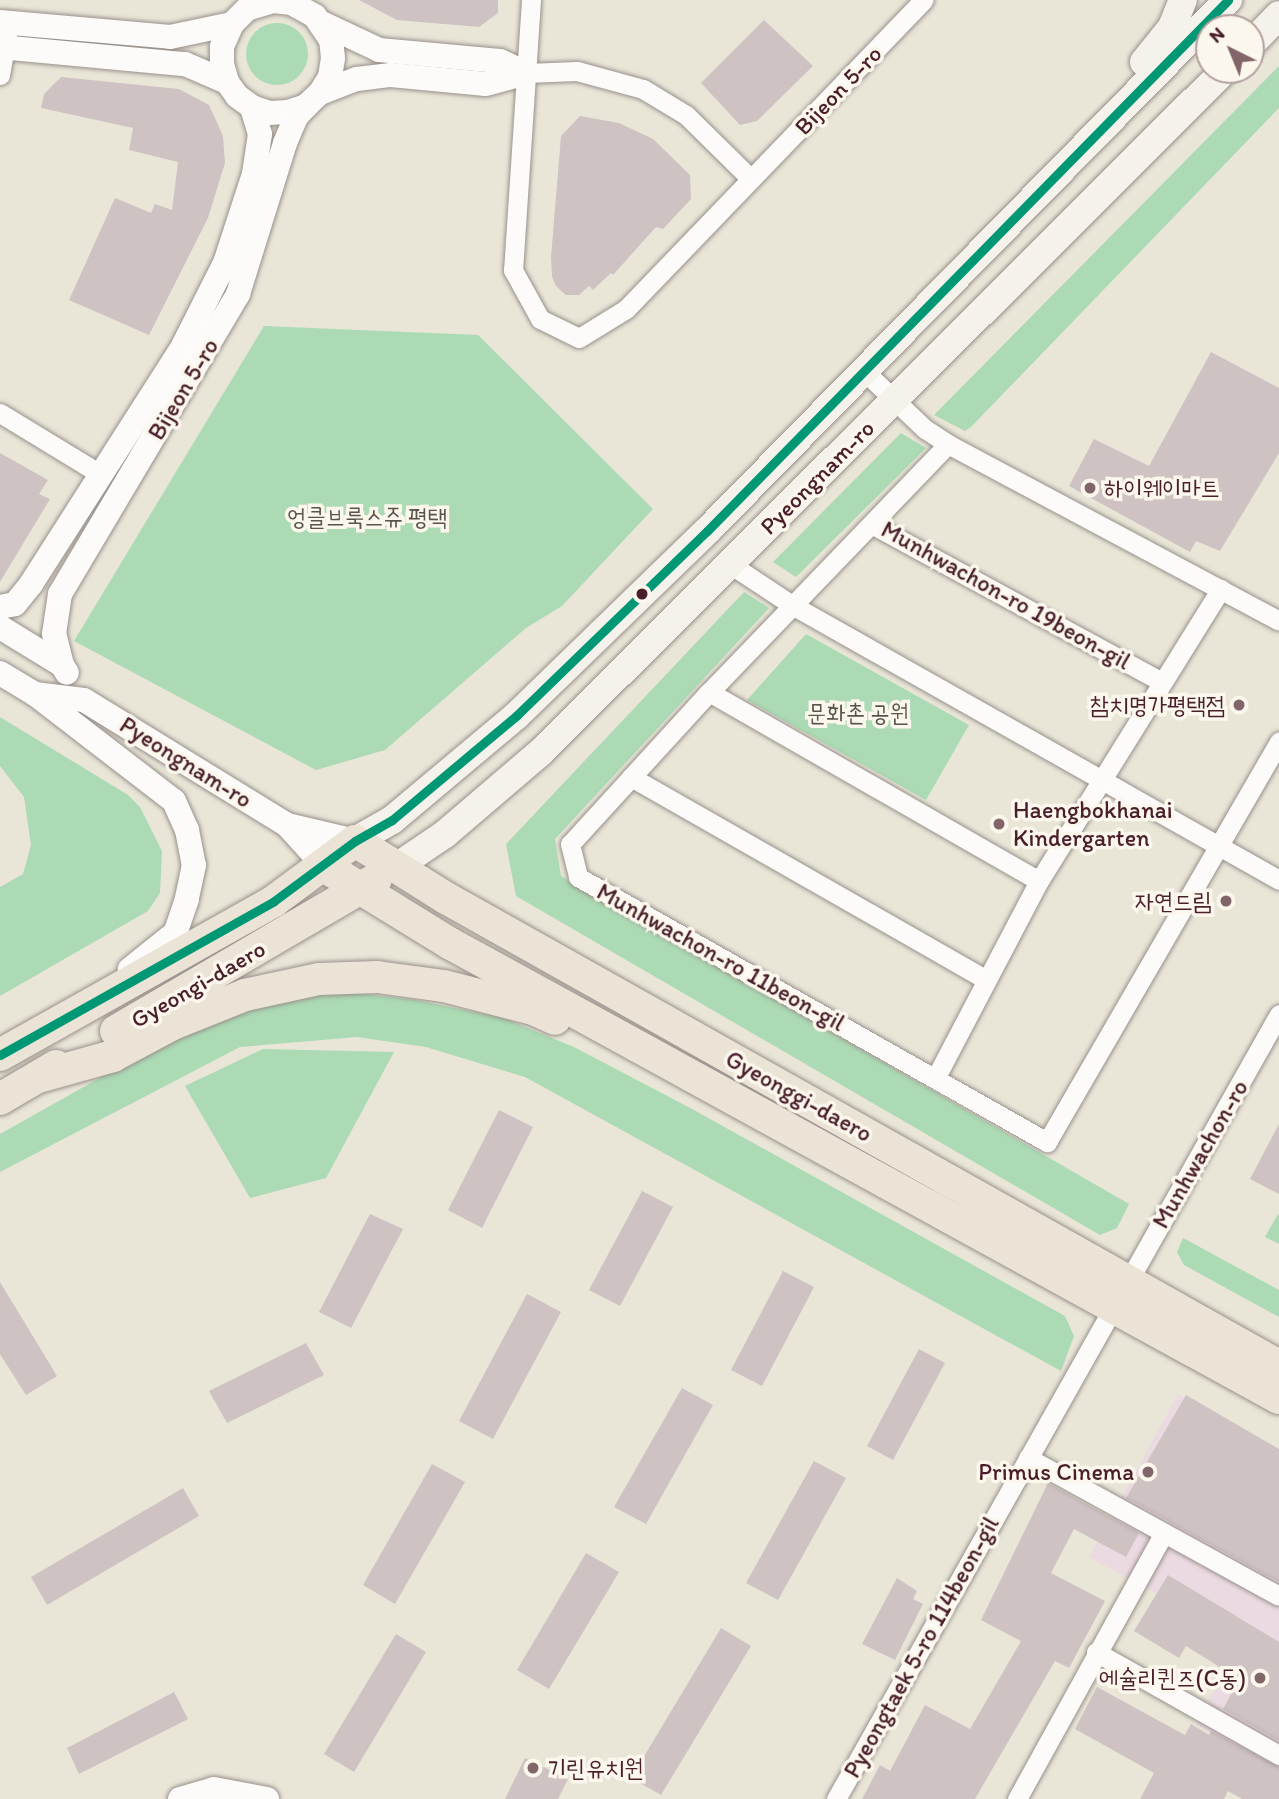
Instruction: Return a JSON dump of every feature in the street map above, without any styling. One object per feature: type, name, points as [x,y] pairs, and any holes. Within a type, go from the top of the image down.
[{"type":"main road","points":[[1000,232],[1040,167],[1145,61],[1172,27],[1183,0]]},
{"type":"main road","name":"Pyeongnam-ro","points":[[355,841],[392,820],[516,716],[707,531],[1228,0]]},
{"type":"main road","points":[[1265,30],[1279,15]]},
{"type":"main road","name":"Pyeongnam-ro","points":[[395,868],[445,834],[540,753],[1211,84]]},
{"type":"main road","points":[[0,1055],[274,901],[355,841]]},
{"type":"main road","name":"Gyeonggi-daero","points":[[355,841],[395,868],[1121,1293],[1279,1398]]},
{"type":"main road","name":"Gyeonggi-daero","points":[[324,866],[451,944],[665,1061],[1121,1293],[1279,1366]]},
{"type":"main road","name":"Gyeongi-daero","points":[[0,1099],[395,868]]},
{"type":"main road","points":[[38,1077],[113,1056],[173,1024],[245,996],[318,979],[377,977],[444,986],[533,1009],[665,1061]]},
{"type":"street","name":"Bijeon 5-ro","points":[[531,0],[513,270],[540,319],[579,338],[626,309],[923,0]]},
{"type":"street","points":[[0,75],[5,23],[170,37],[273,1],[292,3],[316,13],[379,50],[500,61],[526,73]]},
{"type":"street","points":[[244,11],[222,46],[222,64],[227,82],[237,96],[252,107],[278,112],[357,79],[391,75],[486,83],[526,73],[577,71],[643,89],[686,115],[751,179]]},
{"type":"street","points":[[313,99],[330,77],[333,58],[331,40],[316,13]]},
{"type":"street","points":[[3,48],[185,64],[227,82]]},
{"type":"street","name":"Bijeon 5-ro","points":[[62,665],[54,634],[60,594],[238,294],[285,143],[296,117],[313,99]]},
{"type":"street","name":"Bijeon 5-ro","points":[[0,607],[15,604],[32,584],[183,346],[225,263],[254,174],[260,134],[252,107]]},
{"type":"street","points":[[863,370],[925,429],[948,444],[1279,621]]},
{"type":"street","points":[[0,414],[102,475]]},
{"type":"street","name":"Munhwachon-ro 19beon-gil","points":[[948,444],[873,524],[1162,682]]},
{"type":"street","name":"Munhwachon-ro 11beon-gil","points":[[873,524],[709,692],[570,844],[578,877],[1047,1142],[1217,845]]},
{"type":"street","points":[[730,564],[792,605],[1279,880]]},
{"type":"street","points":[[936,1077],[985,979],[1039,881],[1221,589]]},
{"type":"street","name":"Pyeongnam-ro","points":[[0,626],[62,665],[84,700]]},
{"type":"street","name":"Pyeongnam-ro","points":[[0,673],[35,694],[84,700],[287,825]]},
{"type":"street","points":[[709,692],[1039,881]]},
{"type":"street","points":[[35,694],[174,802],[187,830],[194,864],[187,899],[175,933],[61,1020]]},
{"type":"street","points":[[1217,845],[1279,741]]},
{"type":"street","points":[[631,777],[985,979]]},
{"type":"street","points":[[287,825],[355,841]]},
{"type":"street","points":[[287,825],[324,866]]},
{"type":"street","name":"Munhwachon-ro","points":[[1121,1293],[1279,1014]]},
{"type":"street","name":"Pyeongtaek 5-ro 114beon-gil","points":[[836,1799],[1121,1293]]},
{"type":"street","points":[[1028,1458],[1279,1596]]},
{"type":"street","points":[[1017,1799],[1164,1533]]},
{"type":"street","points":[[1096,1652],[1279,1755]]},
{"type":"street","points":[[180,1799],[214,1789],[267,1799]]},
{"type":"shaded area","points":[[1178,1394],[1279,1449],[1279,1768],[1196,1724],[1242,1640],[1089,1557]]},
{"type":"green space","points":[[271,23],[283,23],[299,32],[306,42],[306,66],[299,76],[283,85],[271,85],[260,80],[251,71],[246,60],[246,48],[251,37],[260,28]]},
{"type":"green space","points":[[1279,66],[1279,108],[971,427],[965,431],[934,415],[1261,84],[1265,84],[1265,80]]},
{"type":"green space","name":"엉클브룩스쥬 평택","points":[[264,326],[478,335],[653,509],[562,606],[526,628],[385,750],[316,770],[74,641]]},
{"type":"green space","points":[[901,433],[926,448],[796,577],[773,562]]},
{"type":"green space","points":[[744,592],[769,608],[555,839],[561,876],[1129,1204],[1117,1228],[1100,1235],[516,896],[506,844]]},
{"type":"green space","name":"문화촌 공원","points":[[806,634],[969,725],[926,800],[747,700]]},
{"type":"green space","points":[[0,717],[128,795],[140,807],[162,851],[160,893],[148,911],[0,996],[0,887],[23,874],[31,845],[24,797],[0,766]]},
{"type":"green space","points":[[348,992],[416,1000],[503,1018],[574,1047],[692,1109],[1065,1316],[1074,1336],[1061,1371],[525,1077],[426,1047],[357,1037],[240,1047],[0,1172],[0,1134],[176,1035],[277,999]]},
{"type":"green space","points":[[263,1049],[394,1052],[326,1178],[250,1198],[185,1086]]},
{"type":"green space","points":[[1279,1215],[1279,1244],[1265,1237]]},
{"type":"green space","points":[[1183,1238],[1279,1290],[1279,1317],[1184,1265],[1177,1252]]},
{"type":"building","points":[[359,0],[498,0],[498,13],[479,27],[397,20]]},
{"type":"building","points":[[764,20],[813,66],[757,121],[740,125],[701,83]]},
{"type":"building","points":[[61,77],[179,89],[209,105],[223,136],[225,163],[208,218],[149,335],[69,300],[115,198],[151,213],[155,204],[172,210],[178,162],[129,150],[133,128],[41,108],[44,94]]},
{"type":"building","points":[[580,116],[619,123],[653,139],[690,175],[691,199],[663,229],[656,227],[613,275],[611,273],[593,290],[589,286],[579,295],[566,295],[556,286],[552,277],[551,257],[561,136]]},
{"type":"building","points":[[1211,352],[1279,388],[1279,453],[1220,551],[1196,541],[1190,552],[1069,486],[1094,439],[1149,466]]},
{"type":"building","points":[[0,453],[48,480],[39,494],[50,499],[0,582]]},
{"type":"building","points":[[499,1110],[533,1127],[482,1228],[448,1210]]},
{"type":"building","points":[[1279,1124],[1279,1194],[1250,1179]]},
{"type":"building","points":[[642,1191],[673,1207],[620,1306],[589,1290]]},
{"type":"building","points":[[370,1214],[403,1229],[351,1328],[319,1312]]},
{"type":"building","points":[[783,1271],[814,1287],[762,1386],[731,1370]]},
{"type":"building","points":[[0,1282],[57,1376],[26,1395],[0,1354]]},
{"type":"building","points":[[527,1294],[561,1312],[493,1439],[459,1421]]},
{"type":"building","points":[[306,1343],[324,1375],[227,1423],[209,1391]]},
{"type":"building","points":[[919,1349],[945,1363],[893,1460],[867,1446]]},
{"type":"building","points":[[682,1388],[713,1405],[646,1524],[614,1507]]},
{"type":"building","points":[[1186,1395],[1279,1449],[1279,1582],[1126,1498]]},
{"type":"building","points":[[814,1461],[846,1478],[778,1600],[746,1583]]},
{"type":"building","points":[[432,1464],[465,1482],[395,1604],[363,1585]]},
{"type":"building","points":[[1048,1483],[1139,1533],[1126,1557],[1074,1529],[1051,1573],[1105,1601],[1069,1668],[1055,1661],[975,1799],[862,1799],[880,1765],[890,1771],[925,1705],[970,1729],[1021,1641],[981,1620]]},
{"type":"building","points":[[183,1488],[199,1516],[47,1605],[31,1577]]},
{"type":"building","points":[[586,1553],[619,1572],[549,1689],[517,1670]]},
{"type":"building","points":[[1168,1575],[1279,1642],[1279,1741],[1223,1709],[1239,1679],[1186,1646],[1179,1658],[1134,1631]]},
{"type":"building","points":[[897,1578],[917,1591],[913,1599],[923,1604],[895,1660],[862,1644]]},
{"type":"building","points":[[721,1628],[751,1646],[661,1795],[631,1778]]},
{"type":"building","points":[[396,1634],[426,1652],[354,1772],[324,1754]]},
{"type":"building","points":[[1097,1687],[1185,1735],[1191,1724],[1209,1735],[1211,1731],[1279,1767],[1279,1799],[1242,1799],[1228,1791],[1224,1799],[1140,1799],[1154,1773],[1075,1729]]},
{"type":"building","points":[[174,1692],[188,1719],[79,1774],[67,1748]]},
{"type":"building","name":"기린유치원","points":[[525,1758],[568,1779],[558,1799],[505,1799]]},
{"type":"transit line","points":[[0,1055],[274,901],[355,841],[392,820],[516,716],[707,531],[1228,0]]},
{"type":"place","name":"하이웨이마트","points":[[1090,488]]},
{"type":"place","name":"참치명가평택점","points":[[1239,705]]},
{"type":"place","name":"Haengbokhanai Kindergarten","points":[[999,824]]},
{"type":"place","name":"자연드림","points":[[1226,901]]},
{"type":"place","name":"Primus Cinema","points":[[1148,1472]]},
{"type":"place","name":"에슐리퀸즈(C동)","points":[[1260,1678]]},
{"type":"place","name":"기린유치원","points":[[533,1768]]}]
